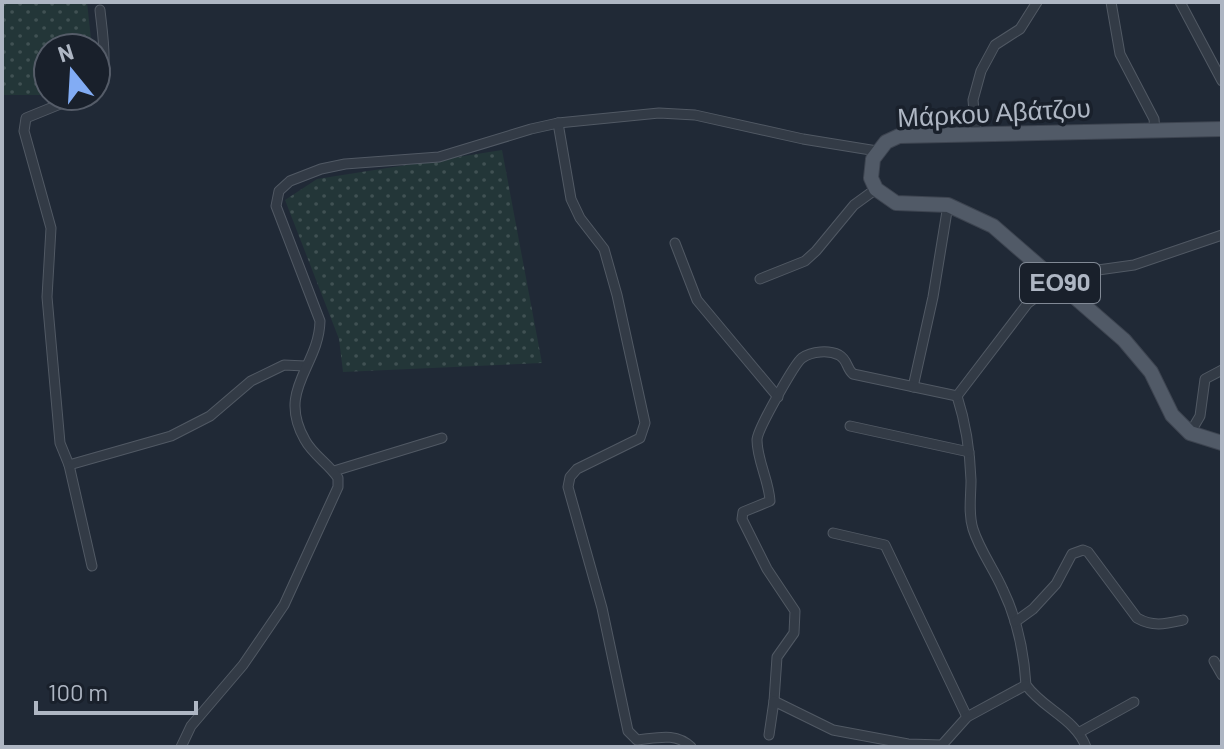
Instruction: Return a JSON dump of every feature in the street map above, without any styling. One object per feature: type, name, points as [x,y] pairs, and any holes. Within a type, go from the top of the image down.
[{"type":"main road","name":"Μάρκου Αβάτζου","points":[[876,189],[871,178],[877,151],[899,136],[1222,129]]},
{"type":"main road","name":"ΕΟ90","points":[[876,189],[896,203],[948,205],[993,226],[1124,340],[1151,372],[1172,415],[1190,433]]},
{"type":"main road","points":[[1190,433],[1222,443]]},
{"type":"street","points":[[976,133],[973,100],[981,71],[995,45],[1020,29],[1037,2]]},
{"type":"street","points":[[1111,2],[1120,54],[1154,119],[1155,131]]},
{"type":"street","points":[[1180,2],[1222,81]]},
{"type":"street","points":[[100,10],[101,32]]},
{"type":"street","points":[[41,112],[26,118],[24,131],[51,228],[47,297],[60,443],[69,465],[92,566]]},
{"type":"street","points":[[181,747],[191,726],[243,665],[284,605],[338,487],[334,471],[306,442],[297,421],[294,398],[320,333],[320,321],[276,206],[279,191],[290,181],[345,164],[439,157],[558,123],[659,113],[695,115],[803,139],[877,151]]},
{"type":"street","points":[[558,123],[571,199],[580,218],[604,249],[645,423],[640,438],[577,469],[570,477],[568,487],[602,608],[628,731],[637,740],[670,736],[691,747]]},
{"type":"street","points":[[760,279],[805,261],[854,205],[876,189]]},
{"type":"street","points":[[913,387],[933,297],[948,205]]},
{"type":"street","points":[[1070,293],[1098,270],[1134,265],[1222,235]]},
{"type":"street","points":[[675,243],[697,300],[778,397]]},
{"type":"street","points":[[957,396],[1028,303],[1058,281]]},
{"type":"street","points":[[769,735],[777,657],[794,633],[795,611],[767,569],[742,519],[747,509],[770,501],[757,441],[778,397],[801,359],[819,352],[839,355],[853,374],[957,396]]},
{"type":"street","points":[[69,465],[171,436],[210,416],[251,381],[284,365],[305,366]]},
{"type":"street","points":[[1190,433],[1200,416],[1205,379],[1222,370]]},
{"type":"street","points":[[957,396],[966,425],[969,507],[973,529],[1004,591],[1015,622],[1026,685],[1039,700],[1080,732],[1086,747]]},
{"type":"street","points":[[850,426],[969,452]]},
{"type":"street","points":[[334,471],[442,438]]},
{"type":"street","points":[[833,533],[885,545],[967,717]]},
{"type":"street","points":[[1015,622],[1033,609],[1056,584],[1069,558],[1083,550],[1088,552],[1137,618],[1147,624],[1160,625],[1183,620]]},
{"type":"street","points":[[1214,661],[1222,675]]},
{"type":"street","points":[[774,701],[833,730],[908,744],[942,745],[967,717],[1026,685]]},
{"type":"street","points":[[1080,732],[1134,702]]},
{"type":"shaded area","points":[[2,2],[87,2],[90,32],[32,32],[32,95],[2,95]]},
{"type":"shaded area","points":[[502,150],[542,363],[343,372],[339,339],[285,200],[317,179]]}]
